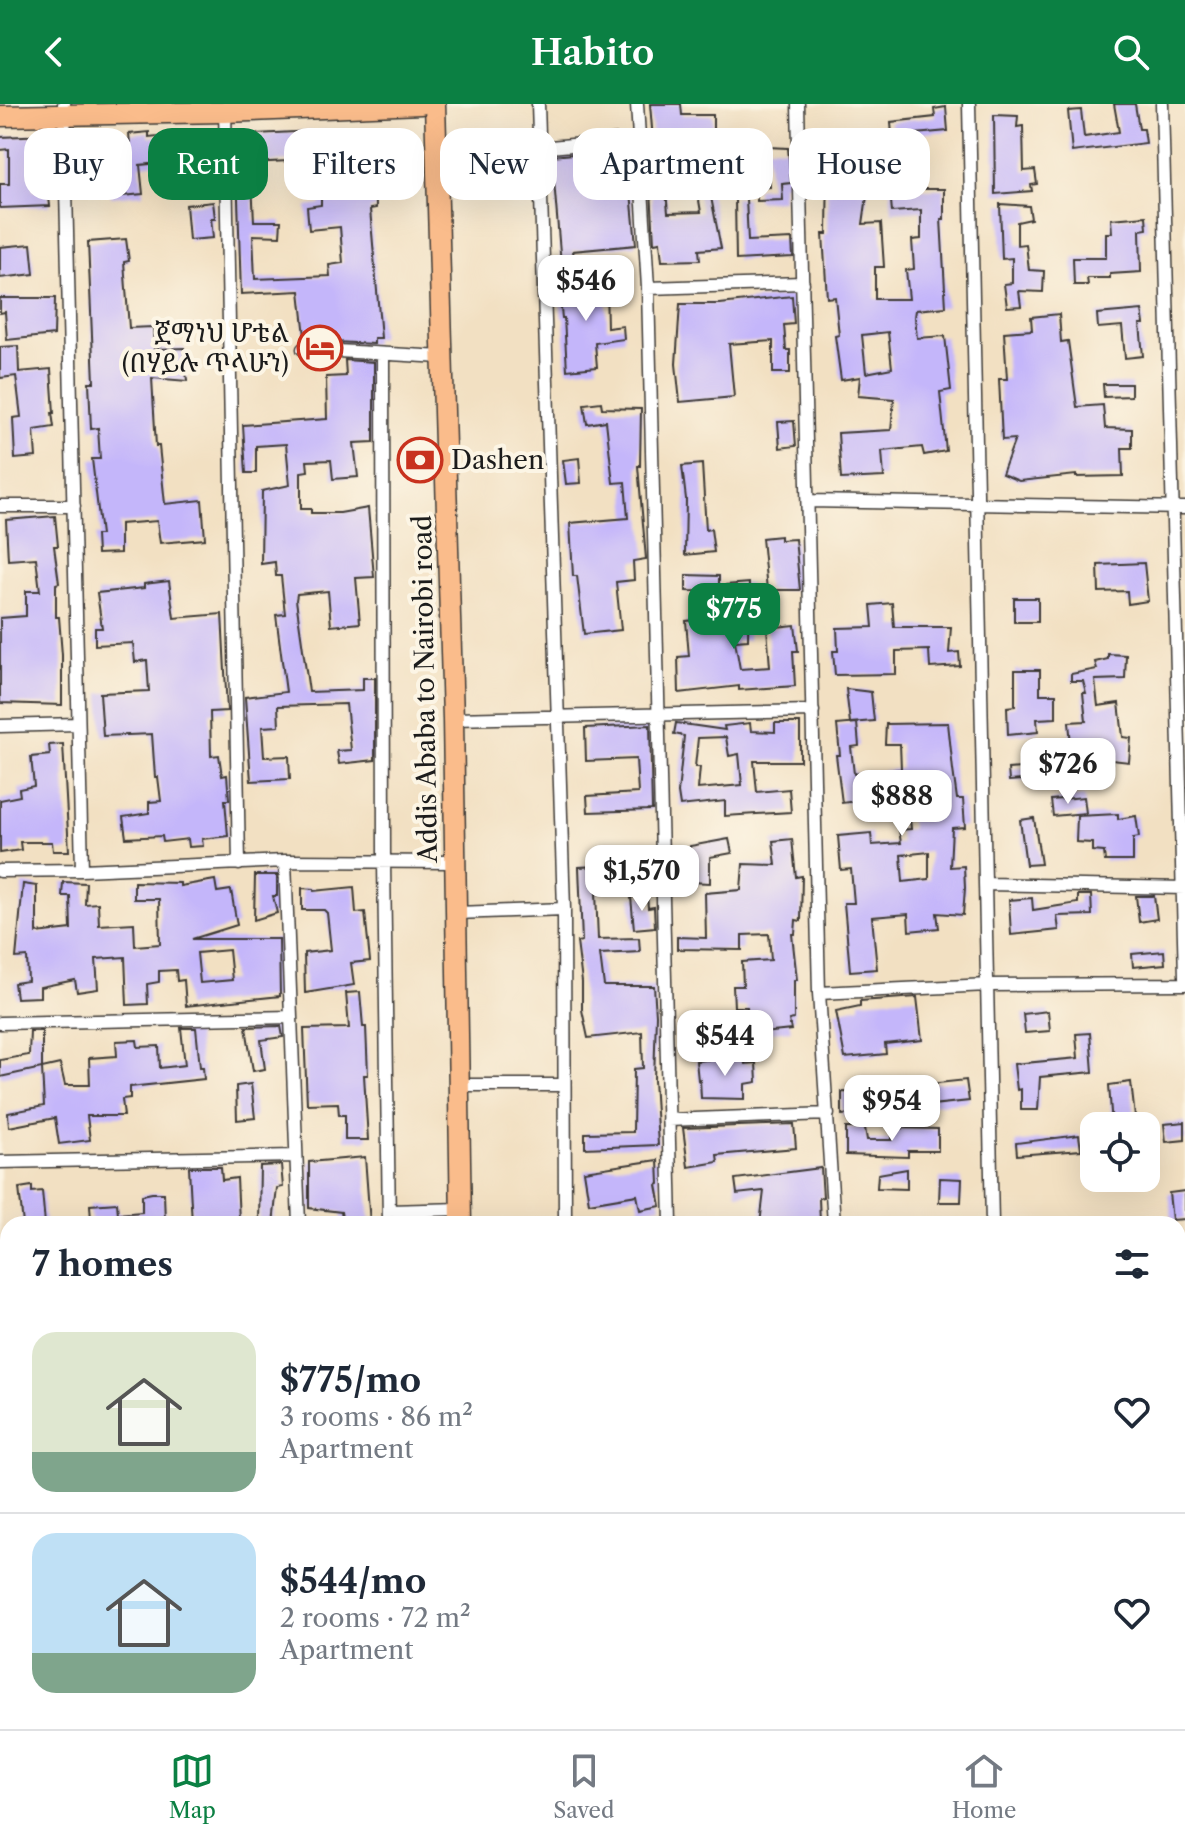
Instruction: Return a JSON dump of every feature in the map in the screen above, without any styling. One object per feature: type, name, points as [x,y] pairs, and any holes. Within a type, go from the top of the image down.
[{"type":"main road","points":[[0,116],[64,110],[421,104]]},
{"type":"main road","name":"Addis Ababa to Nairobi road","points":[[435,104],[453,719],[461,1216]]},
{"type":"street","points":[[538,104],[539,128]]},
{"type":"street","points":[[637,104],[638,128]]},
{"type":"street","points":[[798,104],[819,993],[834,1216]]},
{"type":"street","points":[[969,104],[992,1216]]},
{"type":"street","points":[[1162,104],[1185,977]]},
{"type":"street","points":[[225,108],[239,864]]},
{"type":"street","points":[[64,110],[82,870]]},
{"type":"street","points":[[541,200],[564,909],[565,1216]]},
{"type":"street","points":[[642,200],[648,288],[671,1216]]},
{"type":"street","points":[[648,288],[803,283]]},
{"type":"street","points":[[1169,313],[1185,312]]},
{"type":"street","points":[[303,349],[442,357]]},
{"type":"street","points":[[383,354],[384,862],[389,1216]]},
{"type":"street","points":[[809,501],[1185,508]]},
{"type":"street","points":[[0,506],[74,506]]},
{"type":"street","points":[[453,719],[813,711]]},
{"type":"street","points":[[0,726],[78,724]]},
{"type":"street","points":[[285,861],[299,1216]]},
{"type":"street","points":[[0,871],[285,861],[456,862]]},
{"type":"street","points":[[986,884],[1184,888]]},
{"type":"street","points":[[456,913],[564,909]]},
{"type":"street","points":[[819,993],[988,985],[1185,984]]},
{"type":"street","points":[[0,1023],[291,1017]]},
{"type":"street","points":[[459,1085],[564,1085]]},
{"type":"street","points":[[668,1120],[828,1114]]},
{"type":"street","points":[[0,1162],[296,1156]]},
{"type":"building","points":[[650,104],[681,104],[682,115],[713,115],[713,128],[652,128]]},
{"type":"building","points":[[1114,104],[1135,104],[1139,129],[1144,129],[1146,143],[1072,152],[1068,111],[1081,110],[1084,137],[1119,132]]},
{"type":"building","points":[[946,107],[948,131],[930,133],[930,128],[891,128],[891,122],[935,117],[934,109]]},
{"type":"building","points":[[994,115],[1018,116],[1017,127],[1023,126],[1024,171],[1035,170],[1037,184],[1031,185],[1032,191],[995,194]]},
{"type":"building","points":[[148,132],[148,164],[140,165],[143,194],[132,195],[132,162],[132,134]]},
{"type":"building","points":[[268,133],[284,133],[284,161],[268,162]]},
{"type":"building","points":[[24,136],[24,200],[49,200],[50,206],[0,208],[0,184],[9,184],[9,149],[0,150],[0,137]]},
{"type":"building","points":[[773,147],[788,148],[789,183],[782,184],[783,200],[757,201],[773,200]]},
{"type":"building","points":[[573,154],[573,200],[632,200],[636,245],[573,251],[575,263],[561,265],[556,200],[557,156]]},
{"type":"building","points":[[930,189],[944,189],[944,219],[941,219],[946,307],[916,310],[915,317],[917,338],[945,336],[951,390],[940,392],[946,451],[924,455],[922,447],[882,451],[884,477],[841,479],[838,433],[891,430],[894,399],[858,396],[860,377],[841,380],[835,336],[839,335],[835,297],[827,298],[823,234],[827,234],[827,200],[866,200],[863,224],[881,223],[884,267],[875,267],[875,299],[909,299],[906,270],[914,269],[912,240],[921,239],[921,210],[892,212],[891,200],[930,200]],"holes":[[[888,332],[892,368],[866,373],[862,335]]]},
{"type":"building","points":[[238,200],[253,200],[254,221],[281,221],[280,236],[253,235],[255,279],[330,276],[329,265],[343,263],[340,227],[309,230],[307,207],[321,205],[321,200],[376,200],[376,208],[370,209],[381,338],[374,338],[374,344],[336,342],[335,333],[305,336],[300,291],[241,294]]},
{"type":"building","points":[[652,200],[667,200],[668,213],[701,212],[699,200],[712,200],[721,248],[699,250],[700,260],[662,261],[660,242],[654,243]]},
{"type":"building","points":[[735,200],[746,200],[748,241],[792,239],[793,257],[736,260]]},
{"type":"building","points":[[213,202],[213,238],[189,240],[186,205]]},
{"type":"building","points":[[1000,204],[1029,206],[1031,219],[1017,222],[1017,245],[1026,244],[1029,270],[1044,271],[1043,292],[1019,291],[1021,306],[1007,307],[1004,284],[1012,283],[1012,258],[1002,259]]},
{"type":"building","points":[[1146,216],[1147,229],[1140,230],[1141,272],[1110,274],[1110,278],[1087,278],[1088,285],[1074,285],[1073,258],[1106,258],[1106,233],[1112,233],[1111,219]]},
{"type":"building","points":[[126,239],[129,261],[124,262],[129,328],[153,327],[154,349],[184,348],[187,381],[152,378],[156,446],[159,446],[165,504],[202,500],[205,539],[160,543],[157,521],[120,524],[120,553],[97,554],[96,535],[101,535],[92,459],[100,459],[98,428],[91,429],[89,382],[94,382],[88,242]]},
{"type":"building","points":[[31,244],[34,274],[0,278],[0,247]]},
{"type":"building","points":[[572,279],[602,279],[602,284],[606,284],[607,328],[623,326],[624,339],[595,343],[597,367],[567,370],[560,299],[571,298]]},
{"type":"building","points":[[792,296],[794,324],[784,325],[786,350],[790,350],[790,373],[773,373],[773,341],[729,344],[734,397],[680,402],[676,364],[680,304],[720,304]]},
{"type":"building","points":[[0,298],[55,298],[54,335],[7,340],[5,312],[0,313]]},
{"type":"building","points":[[1142,310],[1143,356],[1125,358],[1122,326],[1098,328],[1097,314]]},
{"type":"building","points":[[1059,314],[1061,342],[1068,341],[1077,407],[1103,405],[1105,428],[1132,429],[1132,448],[1122,448],[1123,476],[1076,475],[1019,481],[1002,474],[1015,439],[1002,440],[999,379],[1007,379],[1004,332],[1032,330],[1031,317]]},
{"type":"building","points":[[18,346],[19,372],[51,369],[54,427],[34,430],[36,457],[15,459],[13,418],[21,417],[16,376],[0,378],[0,347]]},
{"type":"building","points":[[345,360],[374,362],[374,442],[354,443],[358,477],[333,479],[331,460],[307,461],[308,471],[301,472],[301,509],[311,509],[311,513],[340,513],[368,508],[374,577],[356,578],[360,623],[331,626],[328,591],[297,594],[296,600],[309,692],[363,690],[363,678],[375,678],[375,760],[339,764],[337,751],[351,750],[346,704],[278,706],[279,726],[262,727],[264,757],[289,756],[290,779],[251,781],[245,697],[286,692],[276,615],[285,614],[281,576],[276,576],[275,562],[261,564],[262,491],[290,485],[286,444],[256,446],[256,473],[246,473],[243,425],[327,419],[326,377],[346,376]]},
{"type":"building","points":[[1103,384],[1131,384],[1131,396],[1104,397]]},
{"type":"building","points":[[601,402],[602,408],[641,409],[638,466],[646,559],[633,561],[634,580],[616,582],[621,630],[584,634],[577,576],[573,576],[570,523],[628,518],[625,482],[613,483],[606,421],[587,424],[584,404]]},
{"type":"building","points":[[794,421],[796,446],[780,448],[778,422]]},
{"type":"building","points":[[579,458],[581,483],[566,484],[563,460]]},
{"type":"building","points":[[702,464],[706,530],[711,529],[714,552],[685,555],[686,499],[682,466]]},
{"type":"building","points":[[55,516],[58,546],[54,546],[59,583],[56,584],[56,617],[59,617],[62,655],[62,705],[0,703],[0,618],[26,616],[26,591],[40,591],[36,558],[8,560],[6,520]]},
{"type":"building","points":[[780,536],[780,540],[795,539],[800,590],[767,590],[762,538]]},
{"type":"building","points":[[1144,563],[1148,601],[1128,604],[1127,591],[1099,592],[1098,565]]},
{"type":"building","points":[[686,575],[719,576],[719,592],[686,591]]},
{"type":"building","points":[[169,581],[174,618],[222,614],[227,711],[210,712],[211,756],[219,755],[222,776],[227,775],[229,800],[225,800],[228,836],[202,839],[203,846],[189,847],[188,839],[163,842],[162,836],[126,838],[123,817],[149,813],[149,802],[161,801],[158,777],[155,777],[152,734],[103,736],[100,693],[149,691],[147,660],[135,662],[133,643],[95,645],[95,628],[102,628],[97,593],[144,588],[144,584]]},
{"type":"building","points":[[749,583],[748,640],[735,641],[740,669],[770,667],[767,628],[795,625],[798,651],[793,651],[795,686],[739,690],[739,686],[679,693],[678,657],[689,656],[686,621],[725,617],[726,585]]},
{"type":"building","points":[[1014,598],[1038,598],[1038,622],[1014,622]]},
{"type":"building","points":[[892,603],[894,627],[951,627],[949,653],[959,652],[960,666],[930,668],[929,650],[896,651],[896,674],[835,675],[833,651],[838,651],[837,628],[873,627],[871,605]]},
{"type":"building","points":[[1108,654],[1126,655],[1125,679],[1095,680],[1098,706],[1119,703],[1123,737],[1131,738],[1129,762],[1085,762],[1086,765],[1073,767],[1069,722],[1086,721],[1083,693],[1086,693],[1083,681],[1071,681],[1071,674],[1097,669],[1095,662],[1108,659]]},
{"type":"building","points":[[1015,670],[1040,670],[1040,694],[1056,694],[1056,718],[1037,719],[1038,732],[1008,735],[1007,707],[1015,706]]},
{"type":"building","points":[[846,689],[871,692],[874,721],[850,723]]},
{"type":"building","points":[[676,723],[725,730],[724,726],[750,723],[751,731],[775,732],[775,723],[800,723],[800,761],[754,761],[757,792],[789,789],[791,812],[725,816],[725,801],[680,806],[678,793],[684,736],[674,734]],"holes":[[[726,737],[729,756],[739,754],[742,785],[698,789],[700,767],[695,767],[698,738]]]},
{"type":"building","points":[[857,723],[859,746],[851,747],[854,774],[901,769],[900,744],[885,744],[886,724],[948,723],[957,799],[963,799],[965,827],[952,828],[950,867],[964,866],[963,915],[937,913],[939,928],[909,931],[908,914],[872,917],[877,969],[850,971],[844,903],[854,903],[851,869],[841,870],[838,836],[871,833],[872,845],[901,843],[899,830],[911,829],[908,798],[887,800],[887,797],[842,803],[836,755],[840,755],[837,725]],"holes":[[[929,852],[929,879],[903,882],[901,855]]]},
{"type":"building","points":[[650,725],[652,810],[588,812],[587,796],[638,793],[636,759],[586,761],[585,728]]},
{"type":"building","points":[[63,744],[69,851],[53,851],[52,842],[20,842],[21,850],[0,853],[0,800],[20,796],[19,789],[34,786],[31,757],[50,755],[49,745]]},
{"type":"building","points":[[1035,767],[1036,779],[1009,781],[1008,769]]},
{"type":"building","points":[[1084,797],[1086,813],[1053,816],[1051,800]]},
{"type":"building","points":[[1118,814],[1118,819],[1136,816],[1139,837],[1133,838],[1133,861],[1105,861],[1104,852],[1092,851],[1092,843],[1076,842],[1077,816]]},
{"type":"building","points":[[1034,818],[1041,864],[1026,865],[1020,820]]},
{"type":"building","points":[[729,839],[732,853],[710,857],[710,883],[689,882],[690,846]]},
{"type":"building","points":[[792,839],[796,877],[802,876],[801,921],[796,920],[795,934],[792,934],[797,980],[794,980],[794,1019],[789,1020],[791,1030],[763,1033],[761,1019],[748,1020],[747,1007],[734,1007],[733,986],[743,986],[742,962],[771,960],[769,934],[742,935],[742,950],[677,949],[677,937],[706,938],[705,893],[741,890],[743,864],[776,865],[773,841]]},
{"type":"building","points":[[618,865],[620,891],[596,892],[598,939],[639,938],[640,952],[600,954],[604,986],[654,986],[658,1145],[585,1148],[585,1133],[633,1132],[634,1069],[643,1068],[642,1032],[588,1038],[582,1010],[577,942],[582,941],[579,867]]},
{"type":"building","points":[[255,875],[277,875],[277,896],[273,896],[277,913],[254,920]]},
{"type":"building","points":[[215,880],[217,892],[231,890],[237,925],[192,939],[279,939],[280,996],[186,1006],[184,980],[177,981],[176,970],[159,971],[159,982],[147,984],[148,1004],[127,1005],[125,957],[96,959],[98,989],[77,992],[75,980],[40,987],[40,997],[16,998],[14,983],[28,981],[27,957],[16,958],[23,884],[37,886],[37,933],[71,929],[70,896],[62,896],[63,882],[86,883],[85,904],[98,903],[99,925],[134,923],[135,946],[160,944],[159,899],[134,899],[134,882],[180,883],[180,886]],"holes":[[[229,950],[232,980],[200,983],[197,953]]]},
{"type":"building","points":[[354,887],[356,913],[365,912],[370,961],[351,963],[354,985],[305,993],[304,953],[331,950],[327,913],[324,910],[302,910],[302,888],[314,891]]},
{"type":"building","points":[[647,895],[648,908],[654,907],[655,927],[634,929],[631,897]]},
{"type":"building","points":[[1078,895],[1091,895],[1092,915],[1057,916],[1059,930],[1011,935],[1009,900],[1032,898],[1033,910],[1078,903]]},
{"type":"building","points":[[1136,896],[1154,896],[1157,919],[1139,922]]},
{"type":"building","points":[[1164,951],[1165,964],[1133,967],[1132,954]]},
{"type":"building","points":[[360,992],[363,1027],[366,1027],[368,1075],[364,1075],[368,1140],[345,1140],[345,1115],[339,1115],[338,1103],[307,1104],[304,1029],[349,1028],[346,993]]},
{"type":"building","points":[[917,997],[922,1040],[885,1044],[886,1054],[845,1058],[836,1011],[860,1006],[860,1001]]},
{"type":"building","points":[[1048,1011],[1050,1031],[1025,1033],[1023,1014]]},
{"type":"building","points":[[281,1026],[283,1037],[261,1040],[265,1069],[253,1071],[246,1027]]},
{"type":"building","points":[[181,1028],[196,1028],[204,1079],[130,1087],[130,1098],[122,1099],[124,1116],[87,1116],[90,1140],[59,1144],[55,1118],[9,1127],[8,1113],[44,1106],[42,1068],[60,1064],[65,1085],[90,1085],[89,1058],[117,1056],[116,1041],[137,1040],[138,1047],[159,1046],[160,1068],[185,1065]]},
{"type":"building","points":[[30,1031],[42,1031],[42,1068],[0,1077],[0,1060],[29,1055]]},
{"type":"building","points":[[1090,1033],[1093,1072],[1040,1077],[1038,1110],[1021,1110],[1021,1089],[1017,1090],[1014,1064],[1078,1058],[1076,1034]]},
{"type":"building","points":[[744,1056],[745,1064],[756,1063],[757,1082],[745,1084],[745,1099],[701,1098],[696,1061]]},
{"type":"building","points":[[928,1079],[929,1084],[966,1080],[969,1101],[893,1109],[894,1105],[885,1105],[883,1081]]},
{"type":"building","points":[[1131,1082],[1134,1112],[1111,1112],[1109,1085]]},
{"type":"building","points":[[251,1084],[255,1118],[237,1120],[236,1086]]},
{"type":"building","points":[[842,1092],[862,1093],[864,1113],[842,1115]]},
{"type":"building","points":[[1185,1122],[1185,1140],[1166,1142],[1164,1124]]},
{"type":"building","points":[[794,1124],[796,1148],[717,1155],[718,1162],[688,1167],[683,1128]]},
{"type":"building","points":[[846,1128],[865,1128],[867,1140],[892,1140],[892,1128],[938,1129],[938,1151],[908,1151],[908,1157],[846,1155]]},
{"type":"building","points":[[1079,1135],[1080,1150],[1017,1155],[1016,1143]]},
{"type":"building","points":[[365,1157],[369,1216],[342,1216],[341,1212],[309,1208],[309,1162]]},
{"type":"building","points":[[658,1160],[657,1185],[661,1206],[640,1210],[637,1195],[589,1203],[584,1171]]},
{"type":"building","points":[[281,1165],[283,1187],[277,1188],[274,1216],[259,1216],[260,1166]]},
{"type":"building","points":[[189,1167],[221,1167],[222,1180],[237,1178],[239,1216],[192,1216]]},
{"type":"building","points":[[821,1168],[823,1197],[819,1198],[820,1216],[761,1216],[764,1191],[737,1194],[735,1179]]},
{"type":"building","points":[[907,1169],[907,1189],[877,1188],[878,1174]]},
{"type":"building","points":[[940,1178],[962,1179],[961,1202],[939,1202]]},
{"type":"building","points":[[32,1186],[32,1192],[42,1191],[44,1216],[22,1216],[19,1188]]},
{"type":"building","points":[[1185,1191],[1185,1216],[1172,1216],[1169,1193]]},
{"type":"building","points":[[164,1193],[165,1216],[91,1216],[90,1205],[117,1203],[118,1214],[142,1212],[142,1195]]},
{"type":"place","name":"ጀማነህ ሆቴል (በሃይሉ ጥላሁን)","points":[[320,348]]},
{"type":"place","name":"Dashen","points":[[420,460]]}]
